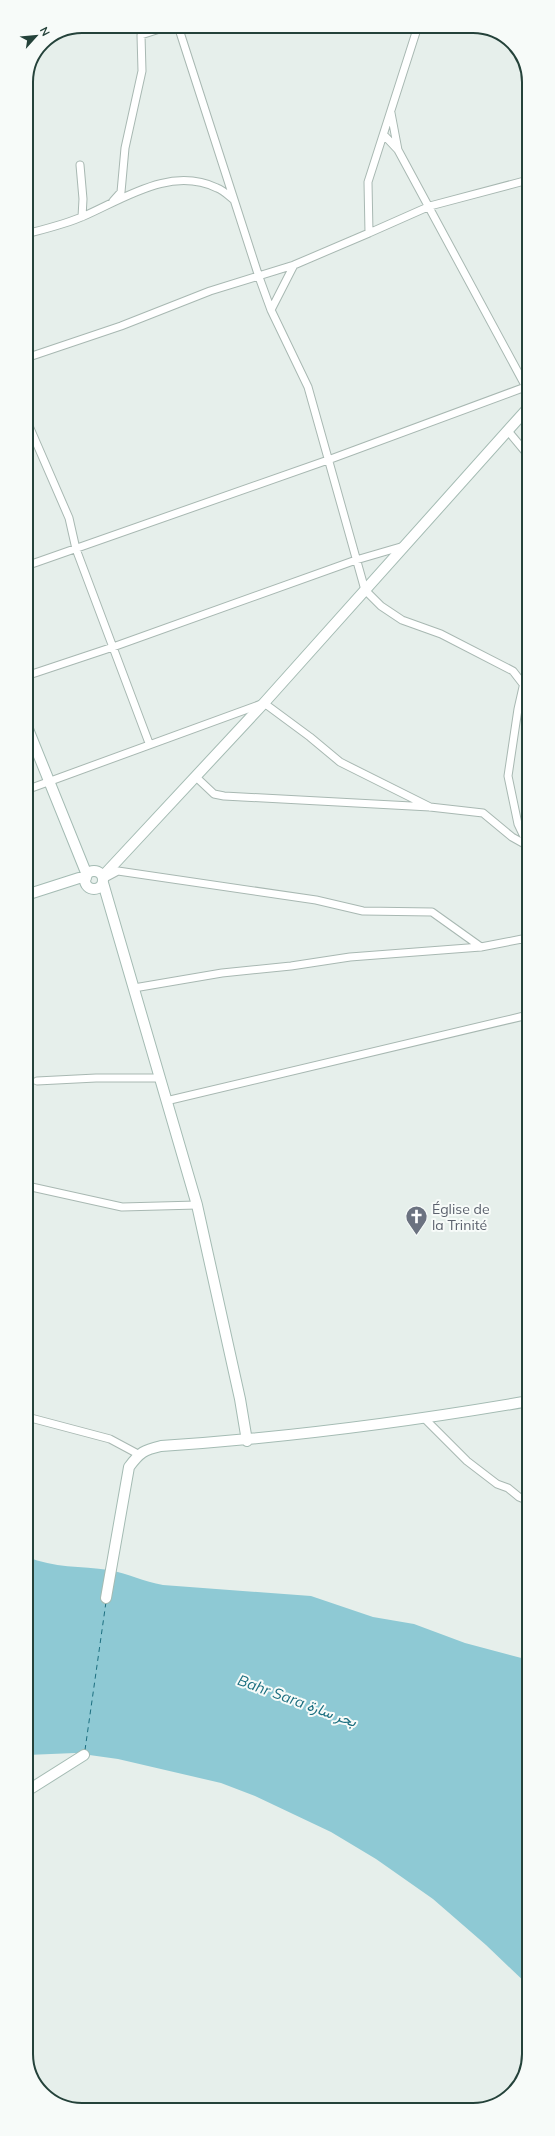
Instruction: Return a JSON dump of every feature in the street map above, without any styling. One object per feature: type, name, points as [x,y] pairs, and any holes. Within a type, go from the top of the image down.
[{"type":"main road","points":[[33,741],[86,876],[86,882],[92,888],[97,888],[103,879],[522,415]]},
{"type":"main road","points":[[33,893],[86,876],[90,872],[97,871],[103,879],[159,1078],[197,1205],[240,1399],[247,1441]]},
{"type":"main road","points":[[106,1598],[129,1466],[138,1454],[161,1446],[247,1441],[425,1419],[522,1402]]},
{"type":"main road","points":[[33,1787],[84,1755]]},
{"type":"street","points":[[112,202],[121,192],[125,148],[142,71],[141,35],[147,33]]},
{"type":"street","points":[[180,33],[259,277],[271,310],[308,387],[365,590],[381,606],[402,620],[441,634],[513,671],[522,683]]},
{"type":"street","points":[[369,233],[368,182],[416,33]]},
{"type":"street","points":[[391,111],[398,150]]},
{"type":"street","points":[[384,136],[398,150],[430,206],[522,377]]},
{"type":"street","points":[[80,165],[83,199],[82,217]]},
{"type":"street","points":[[33,232],[82,217],[138,190],[174,180],[192,182],[217,188],[234,200]]},
{"type":"street","points":[[33,356],[121,326],[210,291],[259,277],[294,264],[430,206],[522,182]]},
{"type":"street","points":[[271,310],[294,264]]},
{"type":"street","points":[[33,564],[76,550],[328,460],[522,388]]},
{"type":"street","points":[[508,431],[522,448]]},
{"type":"street","points":[[33,435],[69,518],[76,550],[149,743]]},
{"type":"street","points":[[33,674],[113,647],[356,560],[405,546]]},
{"type":"street","points":[[522,690],[508,776],[518,824],[522,833]]},
{"type":"street","points":[[33,787],[149,743],[264,702],[340,762],[430,807]]},
{"type":"street","points":[[196,777],[214,794],[224,796],[430,807],[483,813],[512,837],[522,843]]},
{"type":"street","points":[[103,879],[118,871],[316,900],[363,911],[432,912],[481,947]]},
{"type":"street","points":[[134,988],[222,973],[290,966],[350,957],[481,947],[522,935]]},
{"type":"street","points":[[166,1101],[522,1016]]},
{"type":"street","points":[[37,1081],[96,1078],[159,1078]]},
{"type":"street","points":[[33,1187],[122,1207],[197,1205]]},
{"type":"street","points":[[33,1419],[110,1439],[138,1454]]},
{"type":"street","points":[[425,1419],[466,1461],[496,1484],[508,1488],[522,1498]]},
{"type":"water","name":"Bahr Sara بحر سارة","points":[[33,1559],[57,1565],[109,1570],[163,1585],[311,1596],[373,1617],[414,1624],[465,1643],[522,1658],[522,1979],[486,1945],[433,1899],[376,1859],[331,1832],[255,1796],[221,1783],[118,1759],[75,1753],[33,1755]]},
{"type":"ferry route","points":[[85,1750],[106,1602]]},
{"type":"place","name":"Église de la Trinité","points":[[417,1236]]}]
